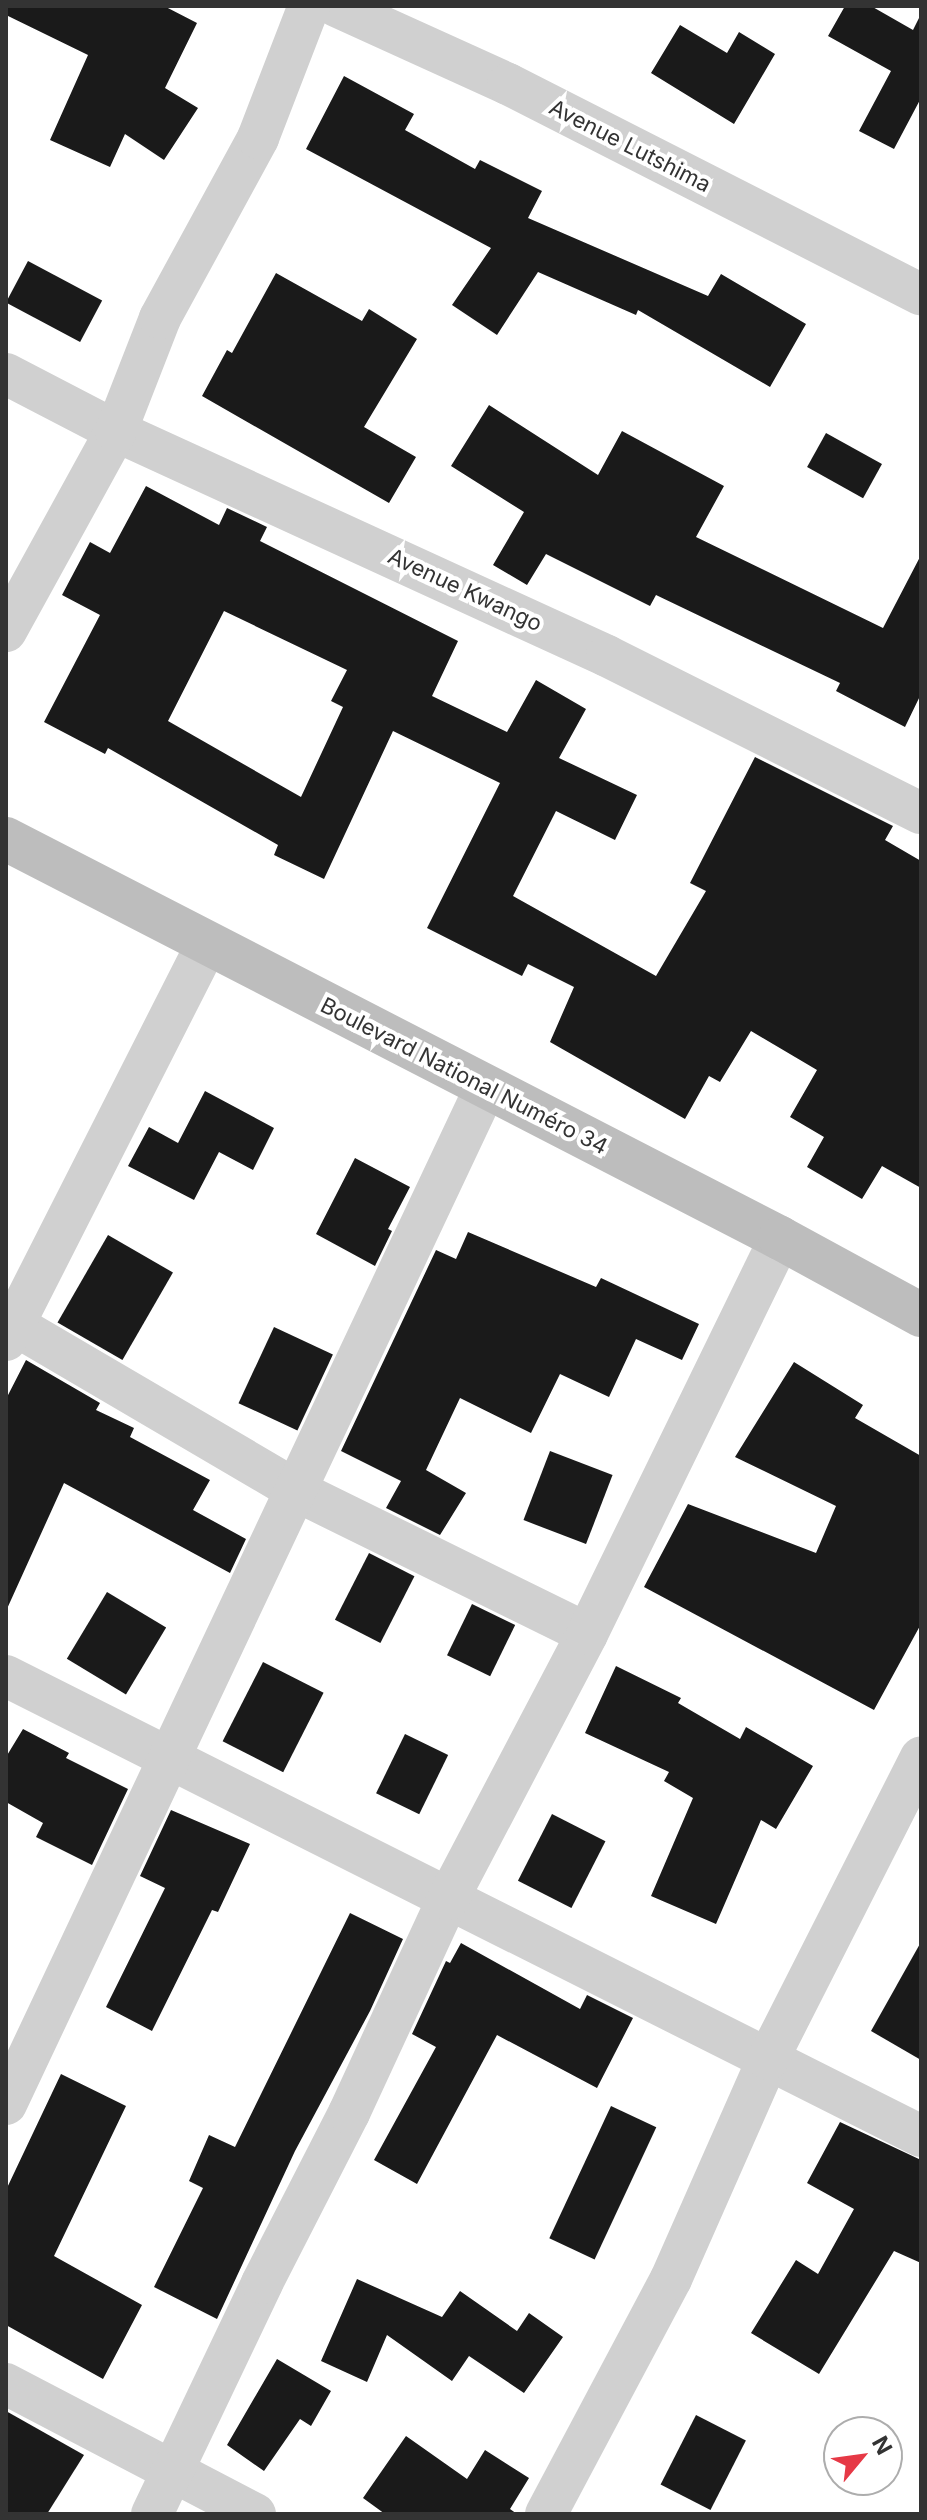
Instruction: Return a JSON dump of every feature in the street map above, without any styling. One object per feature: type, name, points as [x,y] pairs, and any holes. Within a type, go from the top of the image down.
[{"type":"main road","name":"Boulevard National Numéro 34","points":[[6,839],[485,1089],[780,1238],[921,1315]]},
{"type":"street","points":[[6,631],[116,431],[160,318],[258,138],[309,6]]},
{"type":"street","name":"Avenue Lutshima","points":[[336,6],[508,84],[921,294]]},
{"type":"street","name":"Avenue Kwango","points":[[6,374],[116,431],[607,656],[921,813]]},
{"type":"street","points":[[207,943],[8,1328],[297,1491],[587,1634]]},
{"type":"street","points":[[6,2104],[485,1089]]},
{"type":"street","points":[[152,2514],[448,1899],[587,1634],[780,1238]]},
{"type":"street","points":[[6,1676],[921,2136]]},
{"type":"street","points":[[546,2514],[671,2279],[768,2059],[921,1758]]},
{"type":"street","points":[[6,2384],[255,2514]]},
{"type":"building","points":[[6,6],[164,6],[197,23],[165,88],[198,108],[164,160],[125,134],[110,167],[50,140],[88,55],[6,15]]},
{"type":"building","points":[[845,6],[871,6],[913,30],[921,14],[921,98],[894,149],[859,131],[891,71],[828,36]]},
{"type":"building","points":[[680,25],[727,53],[739,32],[775,54],[734,124],[651,73]]},
{"type":"building","points":[[344,76],[414,114],[405,130],[475,169],[480,160],[542,191],[528,218],[708,296],[721,274],[806,324],[770,387],[638,310],[636,315],[538,272],[497,335],[452,305],[491,248],[306,149]]},
{"type":"building","points":[[28,261],[102,300],[80,342],[6,303]]},
{"type":"building","points":[[276,273],[362,321],[369,309],[417,339],[364,427],[416,457],[389,503],[202,396],[227,350],[232,353]]},
{"type":"building","points":[[489,405],[598,475],[622,431],[724,486],[696,537],[883,628],[921,555],[921,694],[905,727],[836,691],[840,683],[656,595],[650,606],[546,554],[527,585],[493,565],[524,512],[451,466]]},
{"type":"building","points":[[826,433],[882,464],[863,498],[807,467]]},
{"type":"building","points":[[146,486],[219,525],[227,508],[267,527],[260,541],[458,641],[432,696],[507,732],[536,680],[586,709],[559,758],[637,795],[615,840],[556,811],[513,896],[656,976],[706,891],[690,883],[755,757],[893,826],[885,840],[921,861],[921,1188],[882,1166],[862,1199],[807,1167],[824,1137],[790,1117],[817,1070],[751,1031],[720,1082],[709,1076],[685,1119],[550,1042],[574,987],[528,964],[522,976],[427,928],[500,783],[393,731],[324,879],[274,855],[278,845],[108,748],[105,754],[44,722],[100,615],[62,595],[90,542],[110,553]],"holes":[[[224,611],[347,670],[331,701],[343,707],[301,797],[168,721]]]},
{"type":"building","points":[[205,1091],[274,1128],[253,1170],[219,1152],[194,1200],[128,1166],[149,1127],[178,1143]]},
{"type":"building","points":[[355,1158],[410,1187],[388,1229],[392,1231],[375,1266],[316,1234]]},
{"type":"building","points":[[468,1232],[596,1287],[601,1278],[699,1324],[682,1360],[636,1339],[609,1397],[560,1374],[531,1433],[460,1398],[426,1470],[466,1493],[440,1535],[386,1508],[401,1481],[341,1451],[436,1250],[456,1259]]},
{"type":"building","points":[[108,1235],[173,1272],[122,1360],[58,1322]]},
{"type":"building","points":[[274,1327],[333,1354],[297,1431],[239,1403]]},
{"type":"building","points":[[26,1360],[100,1403],[96,1410],[134,1428],[130,1437],[210,1480],[193,1510],[246,1539],[230,1573],[64,1483],[6,1611],[6,1399]]},
{"type":"building","points":[[794,1362],[863,1405],[855,1418],[921,1456],[921,1624],[874,1710],[644,1587],[688,1504],[816,1553],[836,1506],[735,1457]]},
{"type":"building","points":[[550,1451],[613,1475],[586,1544],[523,1520]]},
{"type":"building","points":[[369,1553],[414,1576],[380,1643],[335,1620]]},
{"type":"building","points":[[107,1592],[166,1628],[126,1694],[67,1659]]},
{"type":"building","points":[[472,1604],[515,1625],[490,1676],[447,1655]]},
{"type":"building","points":[[263,1662],[324,1693],[283,1772],[223,1741]]},
{"type":"building","points":[[616,1666],[681,1698],[678,1703],[740,1739],[746,1727],[813,1766],[776,1829],[761,1820],[716,1924],[651,1896],[693,1798],[664,1781],[669,1772],[585,1733]]},
{"type":"building","points":[[23,1729],[69,1753],[66,1758],[128,1789],[92,1865],[36,1837],[43,1823],[6,1802],[6,1757]]},
{"type":"building","points":[[405,1734],[448,1755],[419,1814],[376,1793]]},
{"type":"building","points":[[171,1810],[250,1844],[218,1912],[212,1910],[152,2031],[106,2007],[165,1888],[140,1876]]},
{"type":"building","points":[[552,1814],[605,1841],[571,1908],[518,1881]]},
{"type":"building","points":[[350,1913],[403,1939],[370,2011],[295,2151],[217,2319],[154,2287],[203,2188],[189,2181],[209,2135],[235,2147]]},
{"type":"building","points":[[921,1942],[921,2060],[871,2031]]},
{"type":"building","points":[[461,1943],[580,2009],[587,1995],[633,2018],[597,2088],[497,2035],[417,2184],[374,2160],[436,2047],[412,2034],[446,1961],[450,1963]]},
{"type":"building","points":[[61,2074],[126,2106],[54,2256],[142,2305],[103,2379],[6,2325],[6,2190]]},
{"type":"building","points":[[611,2106],[656,2127],[595,2259],[549,2238]]},
{"type":"building","points":[[840,2122],[921,2160],[921,2263],[894,2251],[819,2374],[751,2333],[796,2260],[818,2274],[854,2209],[807,2183]]},
{"type":"building","points":[[357,2279],[442,2317],[460,2291],[517,2331],[529,2313],[563,2337],[524,2393],[469,2356],[452,2381],[387,2335],[367,2382],[321,2361]]},
{"type":"building","points":[[277,2359],[331,2391],[311,2426],[300,2419],[264,2471],[227,2445]]},
{"type":"building","points":[[6,2411],[84,2455],[47,2514],[6,2514]]},
{"type":"building","points":[[696,2415],[746,2440],[710,2510],[661,2484]]},
{"type":"building","points":[[406,2436],[467,2479],[485,2450],[529,2478],[510,2509],[517,2514],[385,2514],[363,2498]]}]
